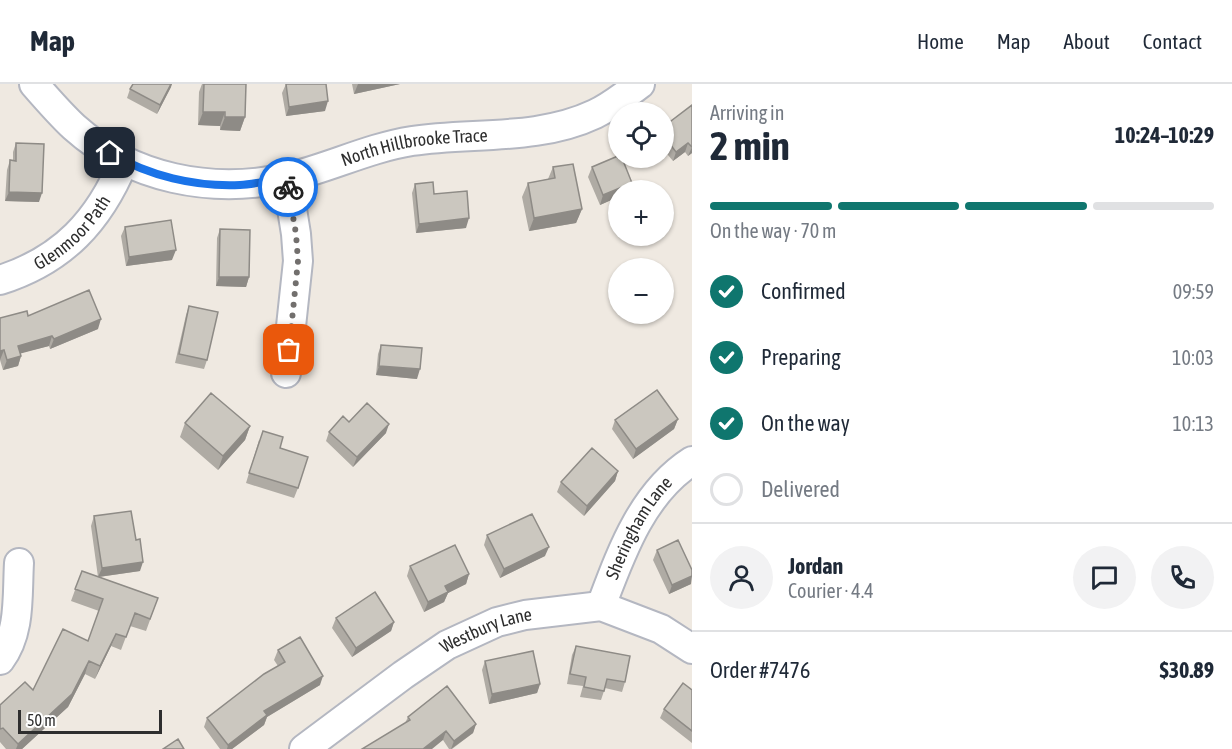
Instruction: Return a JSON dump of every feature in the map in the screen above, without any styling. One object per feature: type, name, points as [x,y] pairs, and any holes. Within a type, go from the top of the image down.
[{"type":"street","name":"North Hillbrooke Trace","points":[[34,84],[75,128],[97,145],[124,161],[160,176],[202,184],[241,185],[287,178],[368,152],[410,142],[456,135],[531,132],[567,125],[594,115],[616,103],[640,84]]},
{"type":"street","name":"Glenmoor Path","points":[[0,280],[20,273],[63,249],[83,230],[101,208],[124,161]]},
{"type":"street","points":[[286,373],[298,261],[287,178]]},
{"type":"street","name":"Sheringham Lane","points":[[601,606],[621,553],[645,509],[662,487],[692,461]]},
{"type":"street","points":[[0,660],[12,641],[16,626],[19,563]]},
{"type":"street","name":"Westbury Lane","points":[[303,749],[447,645],[497,622],[525,615],[601,606],[661,629],[692,649]]},
{"type":"building","points":[[133,84],[171,84],[160,105],[130,89]]},
{"type":"building","points":[[204,84],[246,84],[245,117],[225,117],[225,112],[203,112]]},
{"type":"building","points":[[286,84],[326,84],[328,101],[289,107]]},
{"type":"building","points":[[692,105],[692,147],[688,143],[676,152],[674,149],[674,119]]},
{"type":"building","points":[[16,143],[44,144],[42,193],[9,192],[10,160],[16,161]]},
{"type":"building","points":[[608,160],[608,168],[626,168],[631,180],[608,180],[608,193],[603,195],[592,167]]},
{"type":"building","points":[[573,164],[582,209],[534,218],[528,183],[555,178],[553,167]]},
{"type":"building","points":[[433,182],[434,194],[467,191],[469,218],[419,224],[415,184]]},
{"type":"building","points":[[171,220],[176,250],[129,257],[125,227]]},
{"type":"building","points":[[220,229],[250,230],[249,277],[219,277]]},
{"type":"building","points":[[89,290],[101,319],[54,339],[52,336],[18,346],[21,356],[7,360],[4,350],[0,351],[0,318],[27,311],[28,316]]},
{"type":"building","points":[[189,306],[218,312],[207,360],[179,354]]},
{"type":"building","points":[[381,345],[422,348],[420,369],[379,366]]},
{"type":"building","points":[[657,390],[678,419],[636,449],[615,420]]},
{"type":"building","points":[[211,393],[250,426],[223,456],[185,423]]},
{"type":"building","points":[[367,403],[389,424],[357,457],[329,432],[343,416],[349,422]]},
{"type":"building","points":[[263,431],[283,437],[280,448],[308,457],[298,488],[249,473]]},
{"type":"building","points":[[592,448],[618,471],[587,506],[561,482]]},
{"type":"building","points":[[131,511],[136,540],[140,539],[143,562],[102,568],[94,516]]},
{"type":"building","points":[[532,514],[549,547],[504,569],[487,535]]},
{"type":"building","points":[[678,540],[692,570],[692,576],[672,585],[657,550]]},
{"type":"building","points":[[455,545],[469,574],[445,586],[448,592],[428,602],[410,566]]},
{"type":"building","points":[[82,571],[158,598],[150,619],[135,613],[126,637],[116,634],[100,666],[89,661],[72,694],[18,744],[3,728],[0,729],[0,705],[25,682],[33,690],[63,629],[88,641],[103,599],[75,589]]},
{"type":"building","points":[[375,592],[394,622],[356,648],[336,618]]},
{"type":"building","points":[[300,637],[323,676],[264,711],[267,715],[228,745],[207,718],[264,674],[285,662],[278,650]]},
{"type":"building","points":[[576,646],[630,656],[625,682],[607,679],[604,691],[584,687],[586,677],[570,674]]},
{"type":"building","points":[[533,651],[540,684],[492,694],[485,661]]},
{"type":"building","points":[[683,683],[692,690],[692,731],[664,709]]},
{"type":"building","points":[[447,686],[476,724],[454,741],[446,731],[423,749],[362,749],[410,720],[408,717]]},
{"type":"building","points":[[178,739],[184,749],[163,749]]},
{"type":"way so far","points":[[288,187],[298,261],[289,350]]},
{"type":"route","points":[[110,153],[160,176],[202,184],[241,185],[287,178],[288,187]]}]
